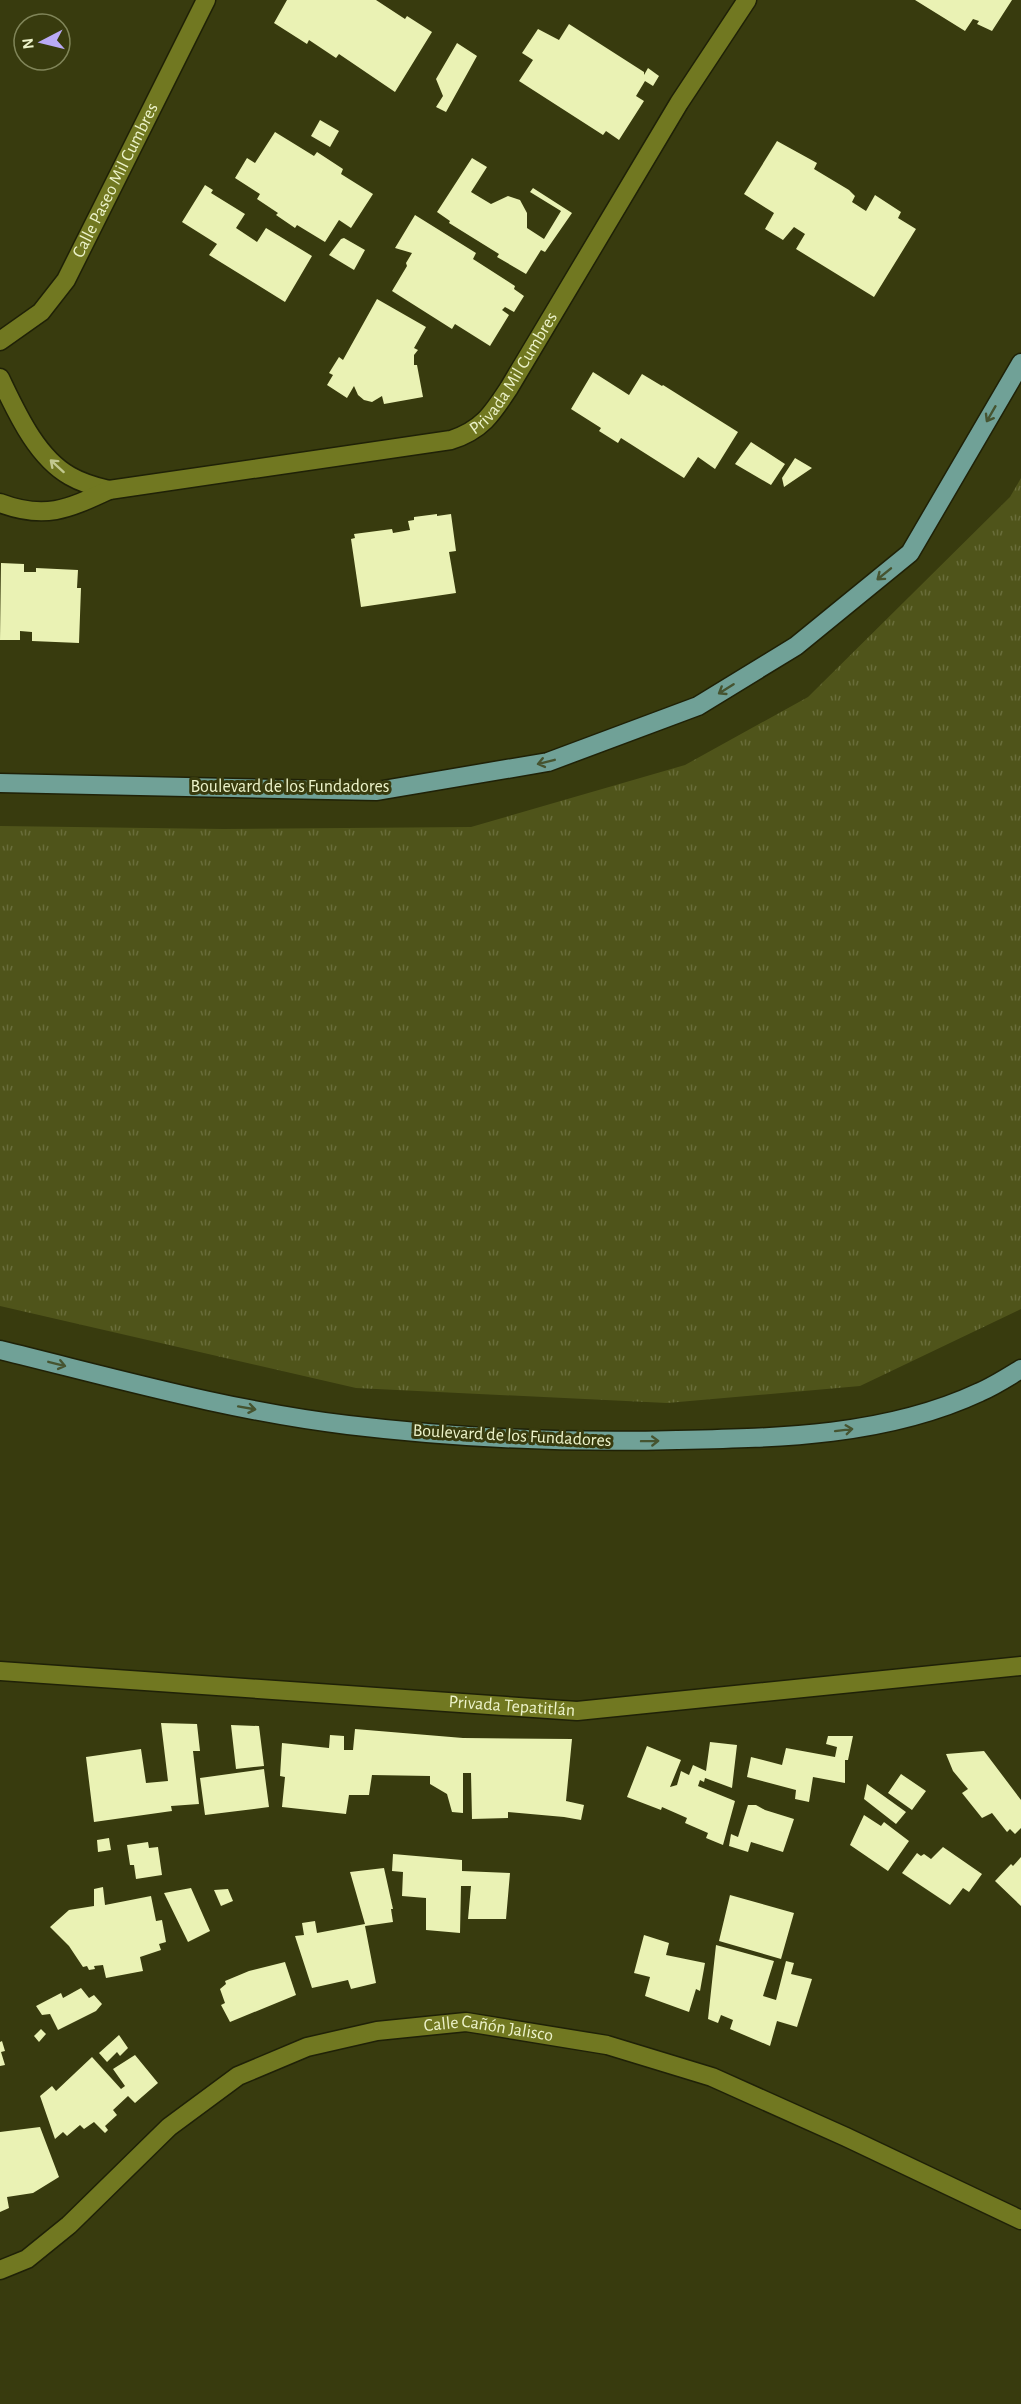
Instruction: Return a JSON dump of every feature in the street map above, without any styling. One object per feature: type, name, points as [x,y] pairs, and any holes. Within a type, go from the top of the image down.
[{"type":"main road","name":"Boulevard de los Fundadores","points":[[0,783],[377,790],[548,762],[698,706],[796,646],[910,552],[1021,363]]},
{"type":"main road","name":"Boulevard de los Fundadores","points":[[0,1350],[212,1402],[346,1425],[475,1437],[621,1442],[774,1438],[855,1429],[920,1414],[970,1396],[1021,1369]]},
{"type":"street","name":"Calle Paseo Mil Cumbres","points":[[0,341],[41,312],[66,280],[206,0]]},
{"type":"street","name":"Privada Mil Cumbres","points":[[0,503],[36,513],[57,511],[80,504],[109,490],[451,440],[467,435],[481,426],[509,388],[680,103],[747,0]]},
{"type":"street","name":"Privada Mil Cumbres","points":[[0,378],[15,410],[53,463],[68,475],[88,485],[109,490]]},
{"type":"street","name":"Privada Tepatitlán","points":[[0,1671],[577,1711],[1021,1666]]},
{"type":"street","name":"Calle Cañón Jalisco","points":[[0,2270],[27,2259],[69,2224],[169,2127],[238,2076],[319,2045],[376,2031],[466,2022],[607,2045],[712,2077],[846,2137],[1021,2220]]},
{"type":"green space","points":[[1021,478],[1021,1309],[860,1386],[667,1403],[356,1388],[0,1306],[0,826],[223,829],[471,827],[685,765],[808,697],[1010,497]]},
{"type":"building","points":[[287,0],[376,0],[405,19],[407,16],[432,32],[395,92],[339,54],[336,58],[309,40],[307,44],[274,23]]},
{"type":"building","points":[[915,0],[1012,0],[992,31],[977,24],[979,21],[973,19],[965,31]]},
{"type":"building","points":[[569,24],[644,72],[644,75],[648,68],[659,76],[653,86],[645,81],[636,96],[644,101],[619,140],[606,131],[603,135],[519,81],[533,60],[522,53],[538,29],[559,40]]},
{"type":"building","points":[[457,43],[477,56],[446,112],[436,107],[443,96],[436,79]]},
{"type":"building","points":[[320,120],[339,131],[330,147],[311,136]]},
{"type":"building","points":[[275,132],[314,156],[317,152],[343,169],[341,174],[373,194],[351,228],[339,220],[325,242],[297,225],[295,228],[276,215],[278,213],[257,199],[260,194],[235,178],[247,158],[255,163]]},
{"type":"building","points":[[777,141],[817,163],[814,169],[849,190],[855,196],[852,202],[866,211],[875,195],[901,212],[898,218],[916,229],[874,297],[796,249],[805,234],[794,227],[783,240],[765,229],[774,213],[744,194]]},
{"type":"building","points":[[472,158],[487,167],[471,192],[491,204],[508,196],[520,200],[527,213],[527,228],[544,239],[561,211],[530,192],[533,188],[572,213],[545,252],[541,250],[526,274],[497,257],[499,254],[449,223],[450,221],[437,212]]},
{"type":"building","points":[[205,185],[213,190],[211,193],[245,214],[236,228],[257,242],[266,228],[312,256],[285,302],[209,255],[217,244],[182,222]]},
{"type":"building","points":[[415,215],[476,253],[473,259],[515,286],[514,289],[524,296],[514,312],[505,307],[502,310],[509,315],[490,346],[455,324],[452,329],[392,291],[412,253],[395,248]]},
{"type":"building","points":[[344,238],[365,250],[354,270],[329,255]]},
{"type":"building","points":[[377,299],[426,327],[414,348],[418,350],[414,355],[414,365],[417,365],[423,397],[384,404],[382,396],[372,402],[364,400],[358,395],[354,386],[347,398],[327,385],[333,375],[329,373],[339,357],[343,360]]},
{"type":"building","points":[[593,372],[629,395],[642,374],[738,432],[715,469],[698,457],[684,478],[621,438],[618,443],[599,431],[601,428],[571,409]]},
{"type":"building","points":[[751,442],[785,464],[771,485],[735,464]]},
{"type":"building","points":[[795,458],[812,468],[784,487],[782,478]]},
{"type":"building","points":[[437,514],[437,516],[451,514],[456,551],[449,552],[456,593],[361,607],[351,539],[355,538],[354,534],[392,529],[393,533],[410,530],[408,521],[414,520],[414,517]]},
{"type":"building","points":[[1,563],[24,564],[24,572],[36,572],[36,568],[78,570],[77,588],[81,588],[79,643],[32,641],[32,632],[20,631],[20,640],[0,640]]},
{"type":"building","points":[[161,1723],[197,1724],[200,1751],[193,1751],[199,1804],[171,1806],[172,1811],[94,1822],[86,1757],[141,1749],[146,1783],[168,1781]]},
{"type":"building","points":[[231,1725],[259,1726],[264,1766],[236,1769]]},
{"type":"building","points":[[355,1729],[463,1738],[572,1739],[566,1801],[584,1805],[581,1820],[508,1812],[508,1818],[472,1819],[471,1773],[463,1773],[463,1813],[452,1812],[447,1794],[430,1784],[430,1776],[372,1775],[369,1795],[349,1795],[346,1814],[282,1807],[285,1777],[280,1776],[282,1743],[329,1748],[330,1735],[344,1736],[344,1750],[353,1750]]},
{"type":"building","points":[[828,1736],[853,1736],[848,1760],[845,1760],[845,1783],[813,1777],[809,1802],[795,1799],[796,1790],[747,1777],[751,1757],[782,1765],[786,1748],[835,1757],[837,1747],[826,1744]]},
{"type":"building","points":[[710,1742],[737,1745],[732,1788],[705,1778],[704,1782],[700,1780],[698,1786],[735,1801],[723,1845],[706,1838],[708,1833],[685,1823],[687,1818],[662,1807],[661,1810],[627,1797],[647,1746],[681,1760],[670,1787],[677,1785],[681,1771],[689,1775],[693,1765],[706,1771]]},
{"type":"building","points":[[984,1751],[1021,1800],[1021,1828],[1015,1834],[1010,1829],[1007,1832],[992,1813],[982,1818],[962,1793],[968,1789],[953,1771],[946,1754]]},
{"type":"building","points":[[264,1769],[269,1807],[205,1815],[200,1778]]},
{"type":"building","points":[[901,1774],[926,1791],[912,1810],[888,1793]]},
{"type":"building","points":[[867,1784],[906,1812],[896,1824],[864,1799]]},
{"type":"building","points":[[748,1805],[756,1805],[794,1819],[783,1852],[751,1842],[748,1852],[729,1846],[731,1834],[738,1837]]},
{"type":"building","points":[[864,1815],[881,1826],[884,1822],[909,1841],[888,1871],[850,1845]]},
{"type":"building","points":[[109,1838],[111,1850],[98,1852],[97,1840]]},
{"type":"building","points":[[148,1842],[149,1848],[158,1847],[162,1875],[136,1879],[134,1865],[130,1865],[127,1845]]},
{"type":"building","points":[[943,1847],[982,1874],[969,1892],[963,1888],[950,1905],[902,1873],[917,1853],[921,1856],[924,1854],[931,1859]]},
{"type":"building","points":[[393,1854],[462,1860],[462,1871],[510,1873],[506,1919],[468,1919],[471,1886],[461,1886],[460,1933],[426,1930],[426,1898],[402,1896],[403,1872],[392,1871]]},
{"type":"building","points":[[1021,1857],[1021,1906],[995,1881]]},
{"type":"building","points":[[384,1868],[393,1909],[391,1909],[393,1922],[365,1926],[376,1983],[351,1989],[348,1980],[312,1988],[295,1936],[304,1935],[302,1923],[315,1921],[317,1933],[365,1924],[350,1872]]},
{"type":"building","points":[[103,1887],[105,1905],[151,1896],[156,1921],[162,1920],[166,1942],[159,1944],[161,1950],[140,1957],[143,1971],[106,1978],[103,1965],[94,1966],[95,1969],[89,1970],[87,1966],[83,1967],[69,1946],[50,1927],[69,1910],[94,1906],[94,1889]]},
{"type":"building","points":[[191,1888],[210,1931],[188,1942],[164,1893]]},
{"type":"building","points":[[228,1889],[233,1901],[221,1906],[214,1890]]},
{"type":"building","points":[[730,1895],[794,1913],[781,1959],[719,1941]]},
{"type":"building","points":[[644,1935],[669,1943],[666,1955],[705,1963],[700,1991],[696,1989],[689,2012],[645,1996],[650,1977],[634,1973]]},
{"type":"building","points":[[716,1945],[774,1961],[763,1996],[776,2000],[786,1961],[794,1963],[791,1974],[812,1979],[797,2027],[777,2021],[770,2046],[730,2029],[733,2020],[721,2015],[718,2023],[708,2019]]},
{"type":"building","points":[[285,1962],[296,1995],[230,2022],[221,2005],[225,2003],[220,1989],[226,1984],[225,1981],[249,1971]]},
{"type":"building","points":[[81,1988],[89,1998],[94,1995],[102,2004],[96,2011],[58,2030],[50,2014],[42,2015],[36,2006],[61,1993],[63,1998]]},
{"type":"building","points":[[41,2029],[46,2034],[39,2042],[34,2036]]},
{"type":"building","points":[[119,2035],[128,2048],[120,2056],[117,2052],[107,2062],[99,2053]]},
{"type":"building","points":[[2,2041],[5,2051],[1,2052],[5,2065],[0,2066],[0,2042]]},
{"type":"building","points":[[135,2055],[158,2083],[135,2103],[128,2096],[113,2110],[117,2115],[105,2126],[108,2130],[105,2133],[94,2122],[84,2129],[80,2125],[67,2136],[63,2132],[55,2139],[40,2096],[52,2086],[56,2091],[92,2057],[121,2089],[125,2086],[113,2069]]},
{"type":"building","points":[[40,2127],[59,2177],[33,2193],[7,2197],[9,2208],[0,2212],[0,2132]]}]
